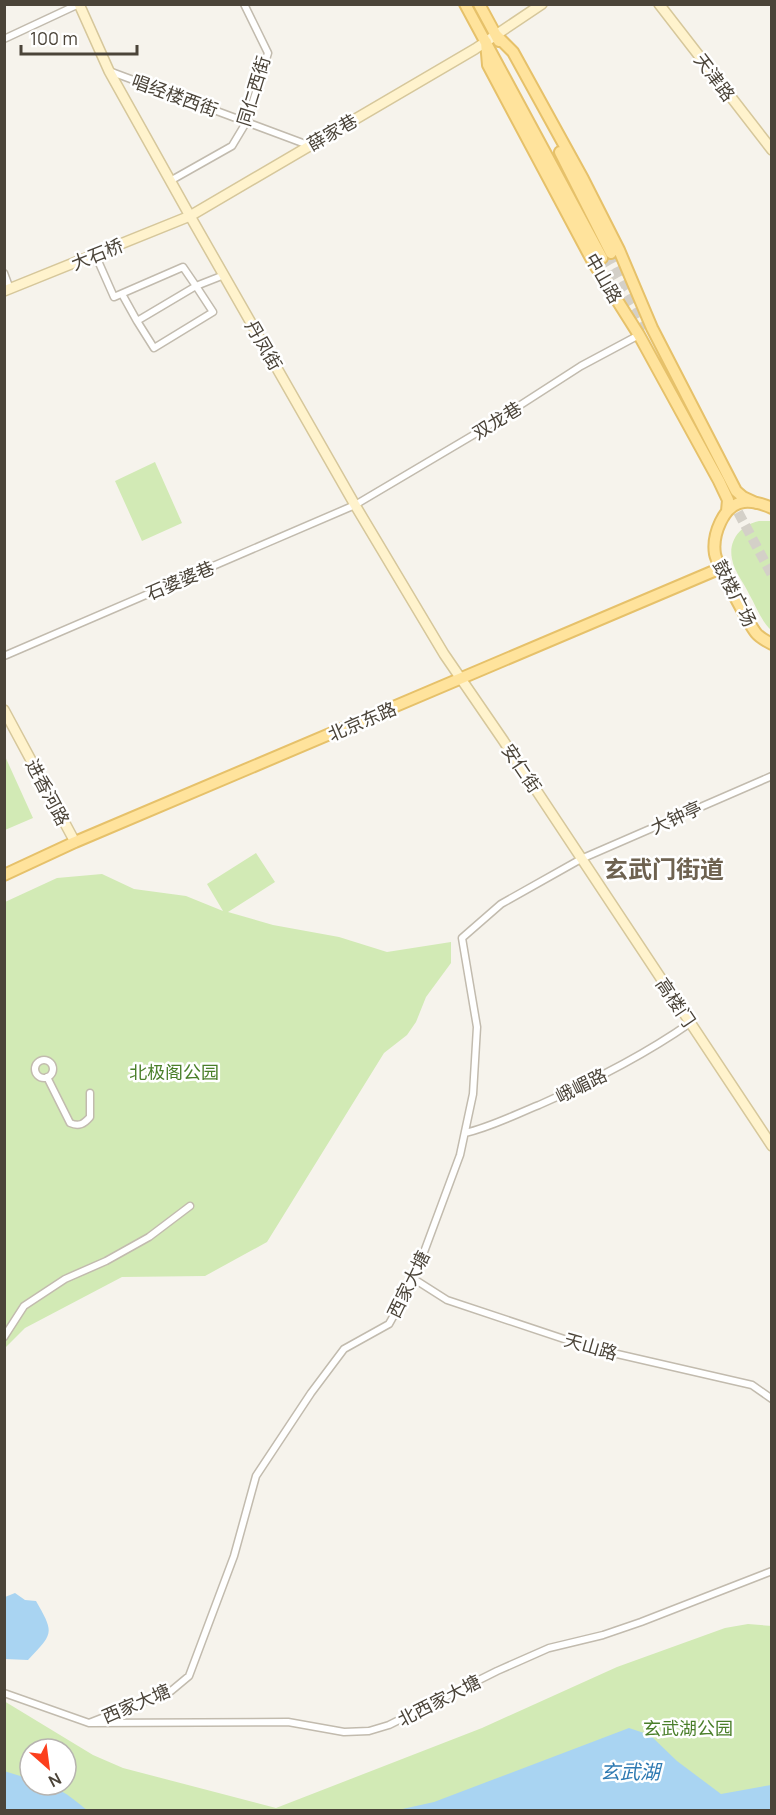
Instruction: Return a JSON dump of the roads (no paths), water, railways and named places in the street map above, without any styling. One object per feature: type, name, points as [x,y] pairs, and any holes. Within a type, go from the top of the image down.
[{"type":"main road","name":"中山路","points":[[465,4],[607,255],[554,140],[496,35]]},
{"type":"main road","points":[[479,4],[496,35],[513,52],[583,179],[631,275],[652,328],[736,491],[743,497],[771,508]]},
{"type":"main road","name":"中山路","points":[[486,42],[488,65],[593,262],[639,334],[726,495],[727,511]]},
{"type":"main road","points":[[727,511],[742,502],[756,502]]},
{"type":"main road","name":"鼓楼广场","points":[[727,511],[717,531],[716,558],[755,632],[771,644]]},
{"type":"main road","name":"北京东路","points":[[4,875],[75,842],[721,568]]},
{"type":"street","name":"同仁西街","points":[[170,181],[232,146],[247,121],[268,53],[244,4]]},
{"type":"street","name":"薛家巷","points":[[190,216],[475,49],[542,4]]},
{"type":"street","name":"天津路","points":[[659,4],[771,150]]},
{"type":"street","points":[[4,39],[79,5]]},
{"type":"street","name":"丹凤街","points":[[79,5],[109,71],[170,181],[355,505],[461,680]]},
{"type":"street","name":"唱经楼西街","points":[[109,71],[247,121],[308,146]]},
{"type":"street","name":"大石桥","points":[[7,290],[190,216]]},
{"type":"street","points":[[95,254],[114,297],[183,267],[213,312],[154,348],[122,294]]},
{"type":"street","points":[[4,273],[7,290]]},
{"type":"street","points":[[137,321],[196,286],[224,275]]},
{"type":"street","name":"双龙巷","points":[[355,505],[581,366],[639,334]]},
{"type":"street","name":"石婆婆巷","points":[[4,656],[355,505]]},
{"type":"street","name":"安仁街","points":[[461,680],[581,859]]},
{"type":"street","name":"进香河路","points":[[4,710],[75,842]]},
{"type":"street","name":"大钟亭","points":[[581,859],[771,776]]},
{"type":"street","name":"高楼门","points":[[581,859],[771,1146]]},
{"type":"street","name":"西家大塘","points":[[89,1723],[171,1691],[189,1676],[234,1556],[256,1476],[311,1393],[344,1349],[389,1324],[414,1279],[460,1155],[473,1094],[477,1027],[462,938],[501,904],[581,859]]},
{"type":"street","name":"峨嵋路","points":[[465,1133],[485,1128],[585,1084],[690,1023]]},
{"type":"street","points":[[47,1077],[70,1123],[76,1126],[81,1125],[90,1117],[90,1093]]},
{"type":"street","points":[[4,1337],[24,1306],[65,1278],[106,1261],[149,1237],[190,1206]]},
{"type":"street","name":"天山路","points":[[414,1279],[447,1300],[591,1348],[752,1385],[771,1399]]},
{"type":"street","name":"北西家大塘","points":[[4,1693],[89,1723],[288,1722],[344,1732],[369,1731],[389,1725],[497,1671],[549,1648],[603,1635],[641,1622],[771,1571]]},
{"type":"water","points":[[15,1593],[25,1600],[36,1601],[48,1627],[47,1638],[28,1660],[5,1659],[5,1597]]},
{"type":"water","name":"玄武湖","points":[[629,1728],[650,1735],[677,1761],[721,1794],[771,1785],[771,1810],[398,1810],[434,1802]]},
{"type":"water","points":[[4,1771],[18,1775],[18,1797],[70,1797],[87,1810],[5,1810]]},
{"type":"tunnel","points":[[611,253],[641,314]]},
{"type":"tunnel","points":[[602,258],[642,331]]},
{"type":"tunnel","points":[[731,499],[772,575]]},
{"type":"district","name":"玄武门街道","points":[[664,868]]},
{"type":"park label","name":"北极阁公园","points":[[174,1072]]},
{"type":"park label","name":"玄武湖公园","points":[[688,1728]]}]
